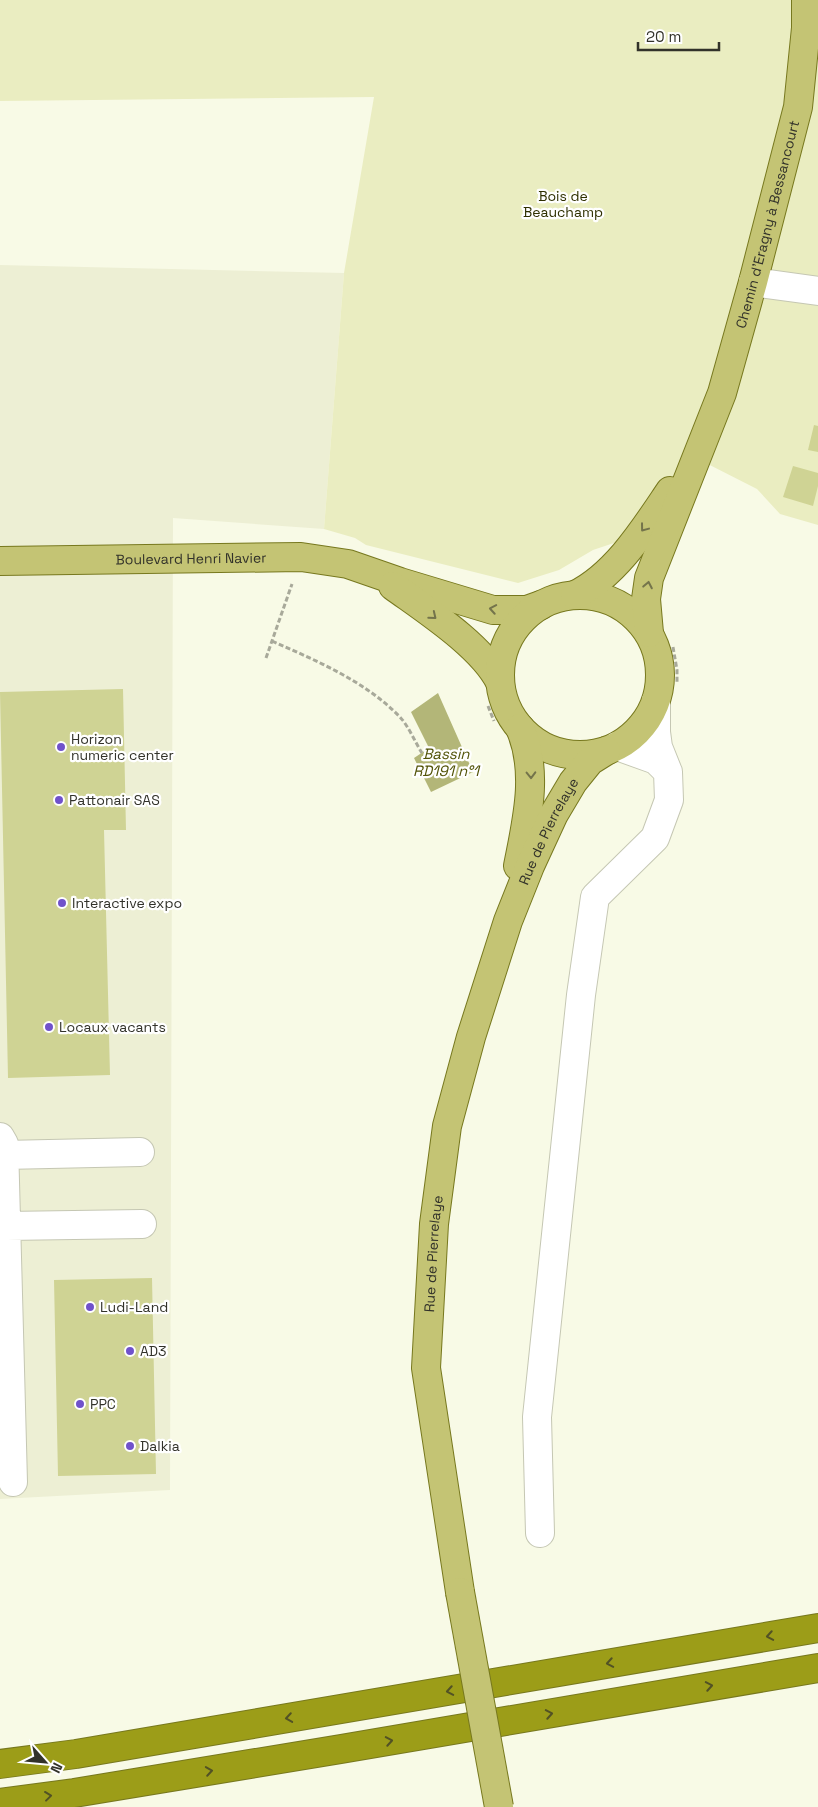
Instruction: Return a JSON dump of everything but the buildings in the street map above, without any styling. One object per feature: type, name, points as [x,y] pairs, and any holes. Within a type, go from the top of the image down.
[{"type":"highway","points":[[0,1764],[135,1744],[818,1628]]},
{"type":"highway","points":[[0,1803],[341,1750],[818,1668]]},
{"type":"main road","name":"Chemin d'Eragny à Bessancourt","points":[[649,633],[646,599],[649,578],[722,392],[753,282],[798,107],[806,28],[806,0]]},
{"type":"main road","name":"Chemin d'Eragny à Bessancourt","points":[[575,595],[597,581],[627,550],[654,515],[701,444]]},
{"type":"main road","name":"Boulevard Henri Navier","points":[[0,561],[301,557],[348,564],[380,576],[493,610],[527,610],[541,605]]},
{"type":"main road","name":"Boulevard Henri Navier","points":[[380,576],[474,649],[491,666],[500,682]]},
{"type":"main road","points":[[575,595],[602,598],[620,606],[637,618],[649,633],[658,655],[660,667],[656,701],[644,724],[627,740],[611,749],[594,754],[567,754],[541,745],[520,728],[510,714],[500,682],[500,667],[510,637],[518,624],[541,605],[554,599],[575,595]]},
{"type":"main road","name":"Rue de Pierrelaye","points":[[508,921],[526,829],[531,784],[530,758],[520,728]]},
{"type":"main road","name":"Rue de Pierrelaye","points":[[499,1807],[460,1592],[426,1368],[434,1224],[447,1126],[470,1037],[508,921],[554,814],[581,771],[590,761],[611,749]]},
{"type":"street","points":[[753,282],[818,292]]},
{"type":"street","points":[[540,1533],[537,1417],[581,995],[595,897],[655,838],[669,800],[668,772],[658,747],[655,714],[656,701]]},
{"type":"street","points":[[611,749],[656,760],[668,772]]},
{"type":"street","points":[[12,1482],[6,1431],[6,1226],[2,1146],[140,1152]]},
{"type":"street","points":[[6,1226],[142,1224]]},
{"type":"path","points":[[266,658],[301,557]]},
{"type":"path","points":[[272,641],[350,679],[379,700],[401,718],[422,753]]},
{"type":"shaded area","points":[[0,265],[344,273],[324,529],[173,518],[170,1490],[0,1499]]},
{"type":"green space","name":"Bois de Beauchamp","points":[[0,0],[818,0],[818,525],[780,514],[757,489],[692,456],[678,483],[617,542],[593,550],[559,570],[518,583],[366,545],[355,538],[324,529],[344,273],[374,97],[0,101]]},
{"type":"water","name":"Bassin RD191 n°1","points":[[438,693],[473,772],[431,792],[414,758],[429,748],[411,712]]},
{"type":"place","name":"Horizon numeric center","points":[[61,747]]},
{"type":"place","name":"Pattonair SAS","points":[[59,800]]},
{"type":"place","name":"Interactive expo","points":[[62,903]]},
{"type":"place","name":"Locaux vacants","points":[[49,1027]]},
{"type":"place","name":"Ludi-Land","points":[[90,1307]]},
{"type":"place","name":"AD3","points":[[130,1351]]},
{"type":"place","name":"PPC","points":[[80,1404]]},
{"type":"place","name":"Dalkia","points":[[130,1446]]}]
